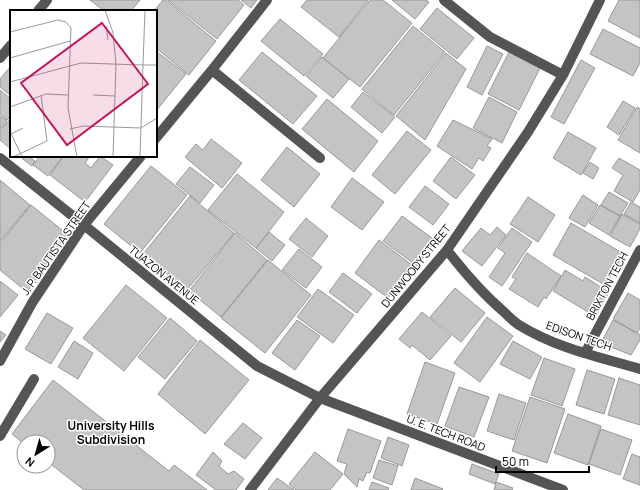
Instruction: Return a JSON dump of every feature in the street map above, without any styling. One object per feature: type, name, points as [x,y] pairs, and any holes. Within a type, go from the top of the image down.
[{"type":"street","points":[[39,10],[47,0]]},
{"type":"street","points":[[157,137],[267,0]]},
{"type":"street","points":[[444,0],[490,37],[563,74]]},
{"type":"street","name":"DUNWOODY STREET","points":[[250,490],[320,398],[447,250],[528,132],[563,74],[600,0]]},
{"type":"street","points":[[0,58],[10,46]]},
{"type":"street","points":[[212,70],[320,158]]},
{"type":"street","name":"J. P. BAUTISTA STREET","points":[[0,361],[32,303],[84,225],[140,157]]},
{"type":"street","name":"TUAZON AVENUE","points":[[0,158],[254,364],[320,398]]},
{"type":"street","name":"EDISON TECH","points":[[447,250],[469,278],[493,303],[518,324],[550,341],[584,353],[640,369]]},
{"type":"street","name":"BRIXTON TECH","points":[[584,353],[640,250]]},
{"type":"street","points":[[0,436],[34,379]]},
{"type":"street","name":"U. E. TECH ROAD","points":[[320,398],[563,490]]},
{"type":"building","points":[[90,0],[140,0],[132,10],[103,10]]},
{"type":"building","points":[[163,0],[166,0],[216,41],[189,75],[157,49],[157,10],[155,10]]},
{"type":"building","points":[[168,0],[238,0],[244,5],[217,39]]},
{"type":"building","points":[[241,0],[257,0],[251,8]]},
{"type":"building","points":[[307,0],[368,0],[339,37],[301,7]]},
{"type":"building","points":[[370,0],[383,0],[412,23],[360,87],[323,58]]},
{"type":"building","points":[[392,0],[426,0],[429,2],[415,19]]},
{"type":"building","points":[[619,0],[640,0],[640,38],[608,21]]},
{"type":"building","points":[[437,8],[474,38],[457,59],[420,29]]},
{"type":"building","points":[[280,19],[323,54],[304,76],[261,41]]},
{"type":"building","points":[[413,26],[445,52],[394,115],[362,89]]},
{"type":"building","points":[[603,29],[640,48],[640,63],[633,76],[590,54]]},
{"type":"building","points":[[487,46],[503,54],[482,95],[467,87]]},
{"type":"building","points":[[157,52],[186,74],[157,110]]},
{"type":"building","points":[[262,52],[317,96],[293,124],[239,80]]},
{"type":"building","points":[[509,52],[540,68],[519,110],[488,94]]},
{"type":"building","points":[[446,53],[466,69],[425,140],[396,116]]},
{"type":"building","points":[[322,57],[349,79],[333,98],[306,76]]},
{"type":"building","points":[[581,60],[595,68],[564,124],[551,117]]},
{"type":"building","points":[[10,67],[10,95],[0,87],[0,79]]},
{"type":"building","points":[[0,90],[10,98],[10,117],[7,120],[0,114]]},
{"type":"building","points":[[363,92],[395,117],[382,133],[351,107]]},
{"type":"building","points":[[489,97],[517,112],[502,143],[473,128]]},
{"type":"building","points":[[327,99],[378,141],[354,172],[302,129]]},
{"type":"building","points":[[623,101],[635,108],[619,135],[607,127]]},
{"type":"building","points":[[637,107],[640,109],[640,153],[618,140]]},
{"type":"building","points":[[0,116],[7,121],[0,129]]},
{"type":"building","points":[[10,119],[10,148],[0,140],[0,131]]},
{"type":"building","points":[[453,120],[492,139],[487,146],[491,148],[483,161],[479,158],[472,169],[437,146]]},
{"type":"building","points":[[407,131],[431,150],[395,194],[372,175]]},
{"type":"building","points":[[568,132],[596,148],[581,175],[553,158]]},
{"type":"building","points":[[211,139],[242,163],[222,188],[185,157],[196,144],[203,150]]},
{"type":"building","points":[[287,147],[320,174],[294,207],[261,180]]},
{"type":"building","points":[[20,157],[29,157],[35,161],[32,166]]},
{"type":"building","points":[[39,157],[62,157],[48,176],[33,165]]},
{"type":"building","points":[[63,157],[89,157],[85,163],[91,168],[99,157],[113,165],[85,202],[50,175]]},
{"type":"building","points":[[451,157],[475,175],[456,199],[433,181]]},
{"type":"building","points":[[619,158],[640,170],[640,190],[633,202],[614,191],[623,175],[612,168]]},
{"type":"building","points":[[590,162],[599,168],[593,179],[583,173]]},
{"type":"building","points":[[151,166],[187,195],[140,253],[104,224]]},
{"type":"building","points":[[190,167],[214,185],[200,203],[176,184]]},
{"type":"building","points":[[237,174],[284,212],[256,248],[208,210]]},
{"type":"building","points":[[352,178],[384,202],[362,230],[331,207]]},
{"type":"building","points":[[0,180],[30,205],[0,241]]},
{"type":"building","points":[[425,186],[449,204],[433,225],[409,207]]},
{"type":"building","points":[[609,192],[628,203],[620,216],[601,205]]},
{"type":"building","points":[[583,195],[598,205],[585,227],[569,218]]},
{"type":"building","points":[[190,196],[234,233],[187,290],[143,254]]},
{"type":"building","points":[[528,197],[555,215],[538,242],[510,224]]},
{"type":"building","points":[[631,202],[640,207],[640,223],[624,214]]},
{"type":"building","points":[[31,205],[67,234],[27,292],[0,270],[0,243]]},
{"type":"building","points":[[600,205],[620,216],[609,235],[589,223]]},
{"type":"building","points":[[622,214],[640,224],[640,229],[630,247],[610,236]]},
{"type":"building","points":[[402,216],[436,241],[417,266],[383,241]]},
{"type":"building","points":[[306,218],[328,236],[312,257],[289,239]]},
{"type":"building","points":[[571,223],[624,254],[605,285],[553,255]]},
{"type":"building","points":[[497,227],[506,235],[482,266],[462,251],[481,228],[490,235]]},
{"type":"building","points":[[512,228],[532,242],[502,286],[489,277],[505,253],[498,248]]},
{"type":"building","points":[[269,232],[285,245],[272,261],[256,248]]},
{"type":"building","points":[[235,233],[267,260],[221,317],[189,291]]},
{"type":"building","points":[[379,240],[412,265],[388,298],[355,273]]},
{"type":"building","points":[[299,249],[322,267],[306,288],[282,270]]},
{"type":"building","points":[[527,253],[561,276],[546,299],[544,297],[538,307],[509,289],[516,279],[512,277]]},
{"type":"building","points":[[268,260],[311,295],[265,353],[221,318]]},
{"type":"building","points":[[565,270],[583,281],[585,277],[609,292],[595,316],[553,291]]},
{"type":"building","points":[[343,273],[372,294],[357,313],[329,292]]},
{"type":"building","points":[[0,281],[18,295],[0,317]]},
{"type":"building","points":[[126,285],[167,318],[124,371],[83,338]]},
{"type":"building","points":[[455,288],[485,313],[461,342],[430,317]]},
{"type":"building","points":[[318,289],[354,315],[333,343],[297,317]]},
{"type":"building","points":[[628,293],[640,300],[640,328],[637,333],[613,319]]},
{"type":"building","points":[[422,312],[451,336],[430,360],[412,345],[410,348],[399,339]]},
{"type":"building","points":[[47,313],[73,328],[51,364],[25,349]]},
{"type":"building","points":[[487,317],[513,336],[480,382],[454,363]]},
{"type":"building","points":[[170,318],[197,341],[165,379],[138,357]]},
{"type":"building","points":[[297,320],[320,336],[295,370],[272,353]]},
{"type":"building","points":[[613,320],[640,335],[640,340],[631,355],[601,343]]},
{"type":"building","points":[[0,331],[6,335],[0,342]]},
{"type":"building","points":[[200,340],[249,380],[205,434],[158,394]]},
{"type":"building","points":[[74,341],[93,353],[78,379],[58,367]]},
{"type":"building","points":[[513,341],[542,357],[530,379],[500,364]]},
{"type":"building","points":[[544,358],[575,369],[562,406],[531,395]]},
{"type":"building","points":[[425,362],[455,373],[437,424],[407,414]]},
{"type":"building","points":[[587,370],[615,379],[604,414],[576,405]]},
{"type":"building","points":[[619,378],[640,385],[640,425],[608,415]]},
{"type":"building","points":[[53,380],[169,471],[174,465],[207,490],[84,490],[56,468],[56,434],[16,434],[16,437],[12,434]]},
{"type":"building","points":[[459,387],[489,397],[474,437],[445,426]]},
{"type":"building","points":[[499,394],[526,403],[514,440],[487,431]]},
{"type":"building","points":[[530,397],[565,409],[547,463],[512,451]]},
{"type":"building","points":[[568,414],[601,426],[588,465],[554,453]]},
{"type":"building","points":[[243,423],[262,438],[245,459],[224,444]]},
{"type":"building","points":[[348,429],[381,441],[370,473],[367,472],[363,481],[359,479],[357,487],[344,474],[347,464],[337,461]]},
{"type":"building","points":[[601,429],[632,440],[620,475],[589,464]]},
{"type":"building","points":[[388,437],[409,445],[402,466],[381,458]]},
{"type":"building","points":[[213,452],[222,461],[219,466],[228,474],[234,471],[244,479],[236,490],[216,490],[196,475]]},
{"type":"building","points":[[315,452],[343,474],[330,490],[296,490],[289,484]]},
{"type":"building","points":[[632,454],[640,457],[640,485],[623,479]]},
{"type":"building","points":[[379,460],[398,466],[392,485],[373,478]]},
{"type":"building","points":[[472,464],[499,474],[495,484],[469,474]]},
{"type":"building","points":[[277,478],[294,490],[268,490]]},
{"type":"building","points":[[415,478],[443,489],[411,490]]},
{"type":"building","points":[[372,482],[389,488],[388,490],[369,490]]},
{"type":"building","points":[[496,482],[513,488],[512,490],[494,490]]},
{"type":"district","name":"University Hills Subdivision","points":[[111,433]]}]
